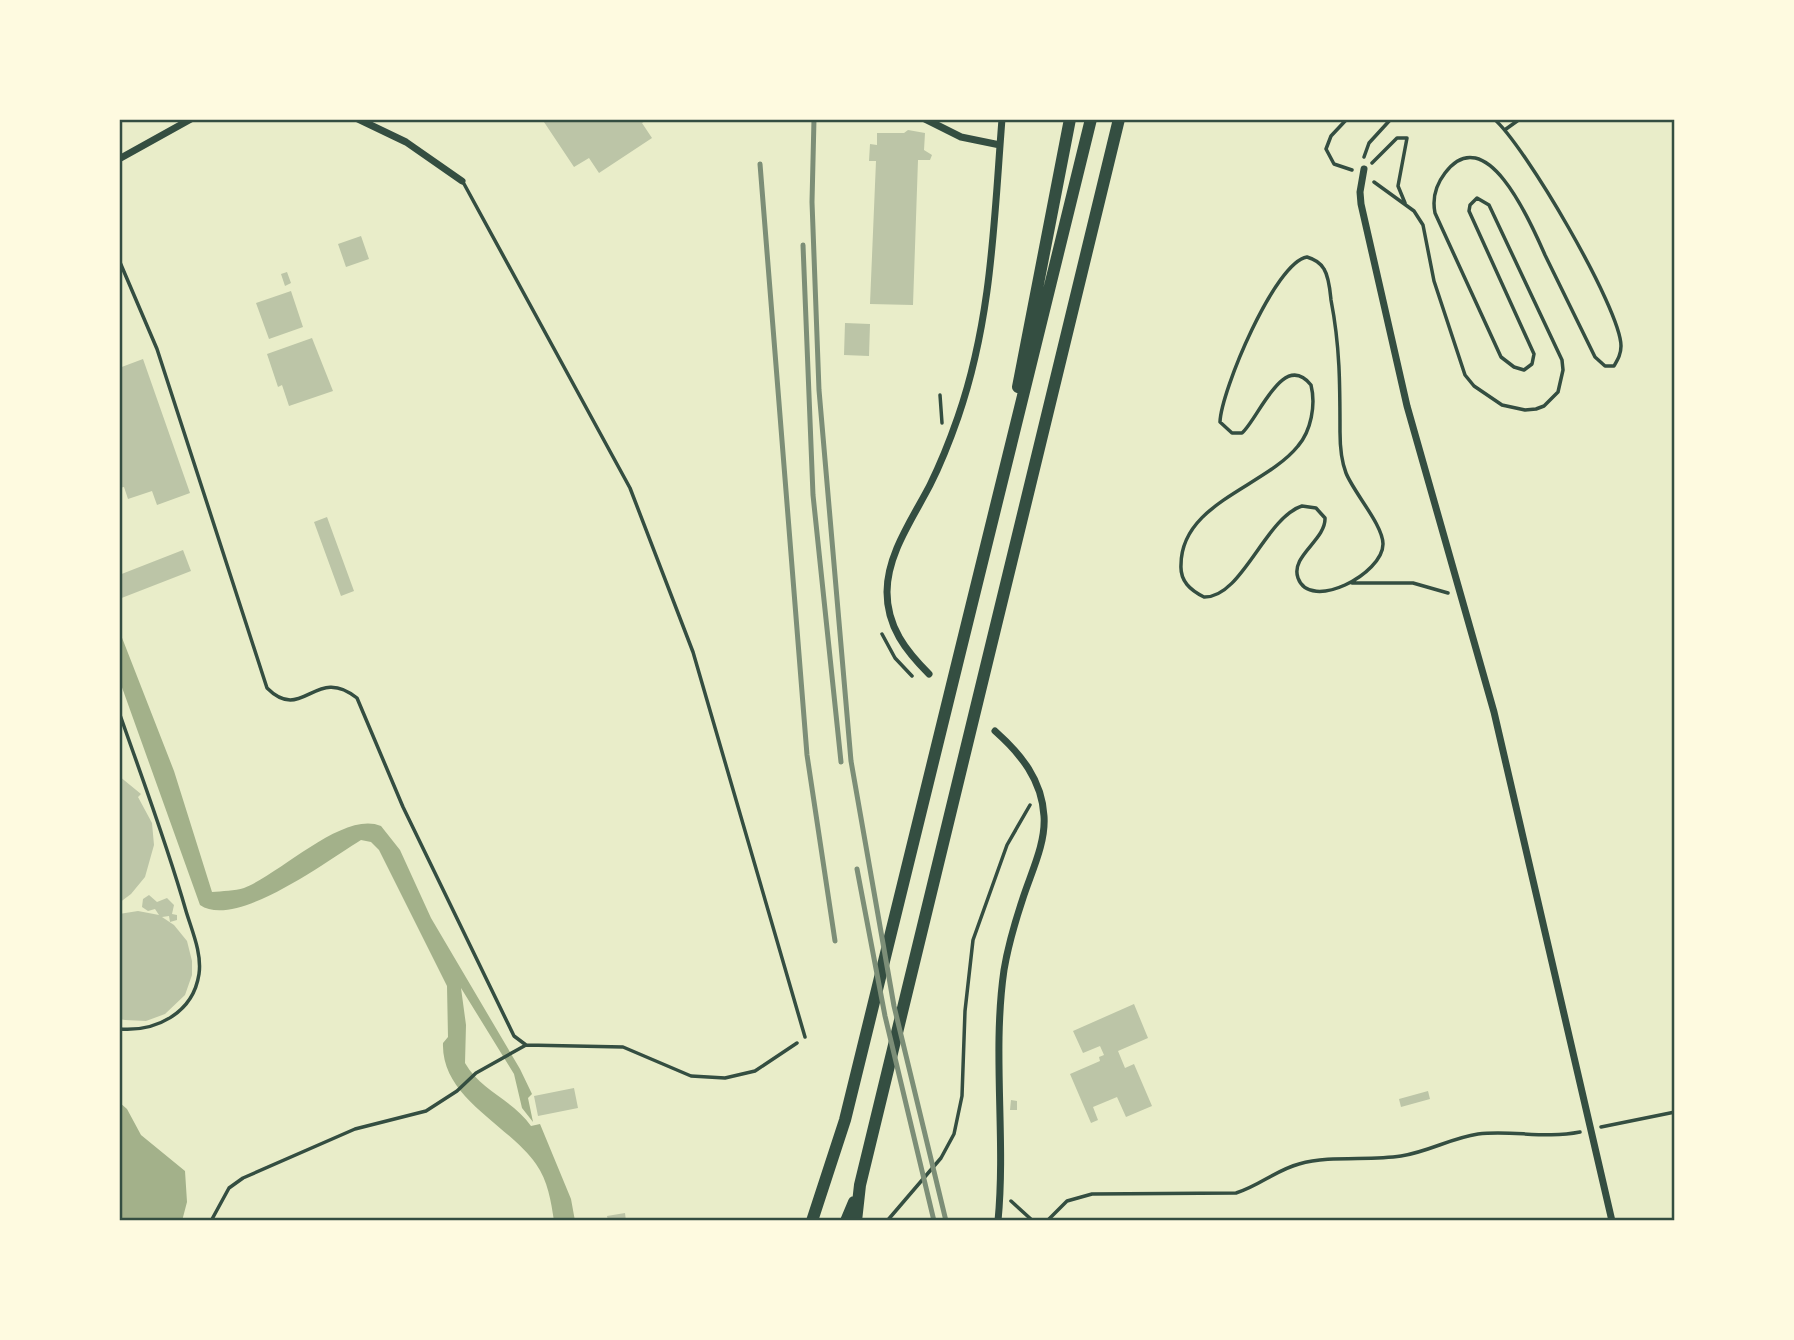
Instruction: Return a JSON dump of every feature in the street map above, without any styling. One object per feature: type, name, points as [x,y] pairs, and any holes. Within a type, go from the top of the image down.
[{"type":"highway","points":[[1001,488],[1030,318],[1056,200],[1070,119]]},
{"type":"highway","points":[[812,1221],[845,1120],[1091,119]]},
{"type":"highway","points":[[856,1221],[860,1185],[1119,119]]},
{"type":"highway","points":[[846,1221],[860,1185]]},
{"type":"street","points":[[119,159],[191,119]]},
{"type":"street","points":[[358,119],[405,142],[463,181]]},
{"type":"street","points":[[925,119],[961,137],[1000,145]]},
{"type":"street","points":[[940,128],[941,119]]},
{"type":"street","points":[[929,674],[895,633],[887,591],[893,560],[945,451],[979,348],[991,279],[1002,119]]},
{"type":"street","points":[[1364,169],[1361,204],[1385,314],[1494,712],[1612,1221]]},
{"type":"street","points":[[995,730],[1017,751],[1034,778],[1044,819],[1035,861],[1011,938],[1003,982],[1000,1031],[1001,1191],[998,1221]]},
{"type":"lane","points":[[463,181],[630,488],[693,652],[805,1037]]},
{"type":"lane","points":[[119,712],[175,873],[200,965],[193,992],[176,1015],[151,1027],[119,1029]]},
{"type":"path","points":[[1347,119],[1327,142],[1327,155],[1343,169],[1364,169],[1397,138],[1407,138],[1398,186],[1407,206]]},
{"type":"path","points":[[1391,119],[1369,143],[1364,154],[1364,169],[1378,186],[1407,206],[1423,225],[1434,281],[1465,375],[1481,393],[1515,409],[1536,409],[1544,406],[1558,392],[1563,370],[1557,345],[1495,216],[1485,201],[1477,198],[1470,205],[1469,211],[1530,344],[1534,360],[1529,368],[1520,369],[1506,363],[1443,235],[1432,200],[1446,171],[1463,160],[1481,162],[1512,187],[1595,357],[1605,366],[1614,366],[1620,357],[1620,339],[1587,260],[1506,130],[1496,119]]},
{"type":"path","points":[[1506,130],[1520,119]]},
{"type":"path","points":[[1350,583],[1376,562],[1383,544],[1343,463],[1340,348],[1327,277],[1319,263],[1307,257],[1300,258],[1273,291],[1256,322],[1224,397],[1220,422],[1232,433],[1242,433],[1252,423],[1276,385],[1283,379],[1298,376],[1308,381],[1313,394],[1305,435],[1277,467],[1206,513],[1182,549],[1181,572],[1193,591],[1204,597],[1215,595],[1235,579],[1284,516],[1294,509],[1309,506],[1321,512],[1325,524],[1297,566],[1298,578],[1303,585],[1316,590],[1350,583],[1413,583],[1461,598]]},
{"type":"path","points":[[119,260],[156,349],[267,688],[278,699],[295,701],[328,685],[342,686],[357,698],[404,807],[514,1036],[526,1045]]},
{"type":"path","points":[[940,395],[941,433]]},
{"type":"path","points":[[887,1221],[941,1158],[954,1134],[962,1096],[965,1011],[973,940],[1003,855],[1028,812],[1029,800]]},
{"type":"path","points":[[211,1221],[229,1188],[243,1178],[355,1129],[426,1111],[457,1091],[476,1073],[526,1045],[623,1047],[691,1076],[725,1078],[755,1071],[805,1037]]},
{"type":"path","points":[[1047,1221],[1067,1201],[1092,1194],[1236,1193],[1254,1188],[1283,1169],[1302,1163],[1406,1156],[1458,1137],[1482,1134],[1536,1137],[1590,1130],[1675,1112]]},
{"type":"path","points":[[1001,1191],[1032,1221]]},
{"type":"shaded area","points":[[119,630],[174,771],[212,892],[244,888],[331,835],[366,823],[381,826],[400,850],[431,918],[520,1069],[532,1094],[528,1098],[533,1122],[522,1108],[514,1074],[461,988],[466,1025],[465,1063],[480,1081],[515,1109],[531,1126],[540,1124],[571,1199],[575,1221],[554,1221],[546,1184],[536,1164],[464,1095],[453,1079],[445,1062],[443,1043],[448,1037],[447,986],[379,850],[371,842],[361,840],[305,876],[258,901],[236,908],[216,910],[200,905],[119,679]]},
{"type":"shaded area","points":[[119,1102],[127,1109],[141,1135],[185,1171],[187,1202],[182,1221],[119,1221]]},
{"type":"building","points":[[542,119],[648,119],[642,123],[652,138],[599,173],[589,158],[574,167]]},
{"type":"building","points":[[908,130],[925,133],[924,150],[932,155],[930,160],[918,160],[913,305],[870,304],[876,161],[869,161],[870,144],[877,145],[877,133],[904,133]]},
{"type":"building","points":[[361,236],[369,259],[346,267],[338,244]]},
{"type":"building","points":[[287,272],[291,283],[285,286],[281,274]]},
{"type":"building","points":[[291,291],[303,327],[269,339],[256,303]]},
{"type":"building","points":[[845,323],[870,324],[869,356],[844,355]]},
{"type":"building","points":[[312,338],[333,391],[289,406],[282,385],[278,387],[267,354]]},
{"type":"building","points":[[143,359],[190,493],[157,505],[152,491],[128,499],[124,487],[119,488],[119,368]]},
{"type":"building","points":[[327,517],[354,591],[341,596],[314,522]]},
{"type":"building","points":[[183,550],[191,571],[119,599],[119,575]]},
{"type":"building","points":[[119,776],[141,794],[138,797],[152,823],[154,845],[145,877],[131,894],[119,903]]},
{"type":"building","points":[[149,895],[157,902],[167,898],[174,905],[172,914],[177,915],[177,920],[170,922],[169,916],[162,917],[174,925],[187,941],[192,975],[185,995],[165,1014],[146,1021],[119,1019],[119,914],[138,911],[159,915],[155,909],[148,911],[142,907],[143,899]]},
{"type":"building","points":[[1134,1004],[1148,1038],[1118,1051],[1125,1068],[1134,1064],[1152,1106],[1126,1117],[1117,1097],[1093,1107],[1098,1120],[1091,1123],[1070,1074],[1100,1061],[1099,1057],[1104,1055],[1100,1046],[1083,1053],[1073,1031]]},
{"type":"building","points":[[574,1088],[578,1108],[538,1116],[534,1096]]},
{"type":"building","points":[[1428,1091],[1430,1099],[1401,1107],[1399,1099]]},
{"type":"building","points":[[1011,1100],[1017,1101],[1017,1110],[1010,1110]]},
{"type":"building","points":[[625,1213],[626,1221],[608,1221],[607,1216]]},
{"type":"railway","points":[[814,119],[812,202],[819,390],[851,761],[894,1006],[946,1221]]},
{"type":"railway","points":[[760,164],[807,755],[835,941]]},
{"type":"railway","points":[[803,245],[813,495],[841,762]]},
{"type":"railway","points":[[857,869],[885,1016],[934,1221]]}]
